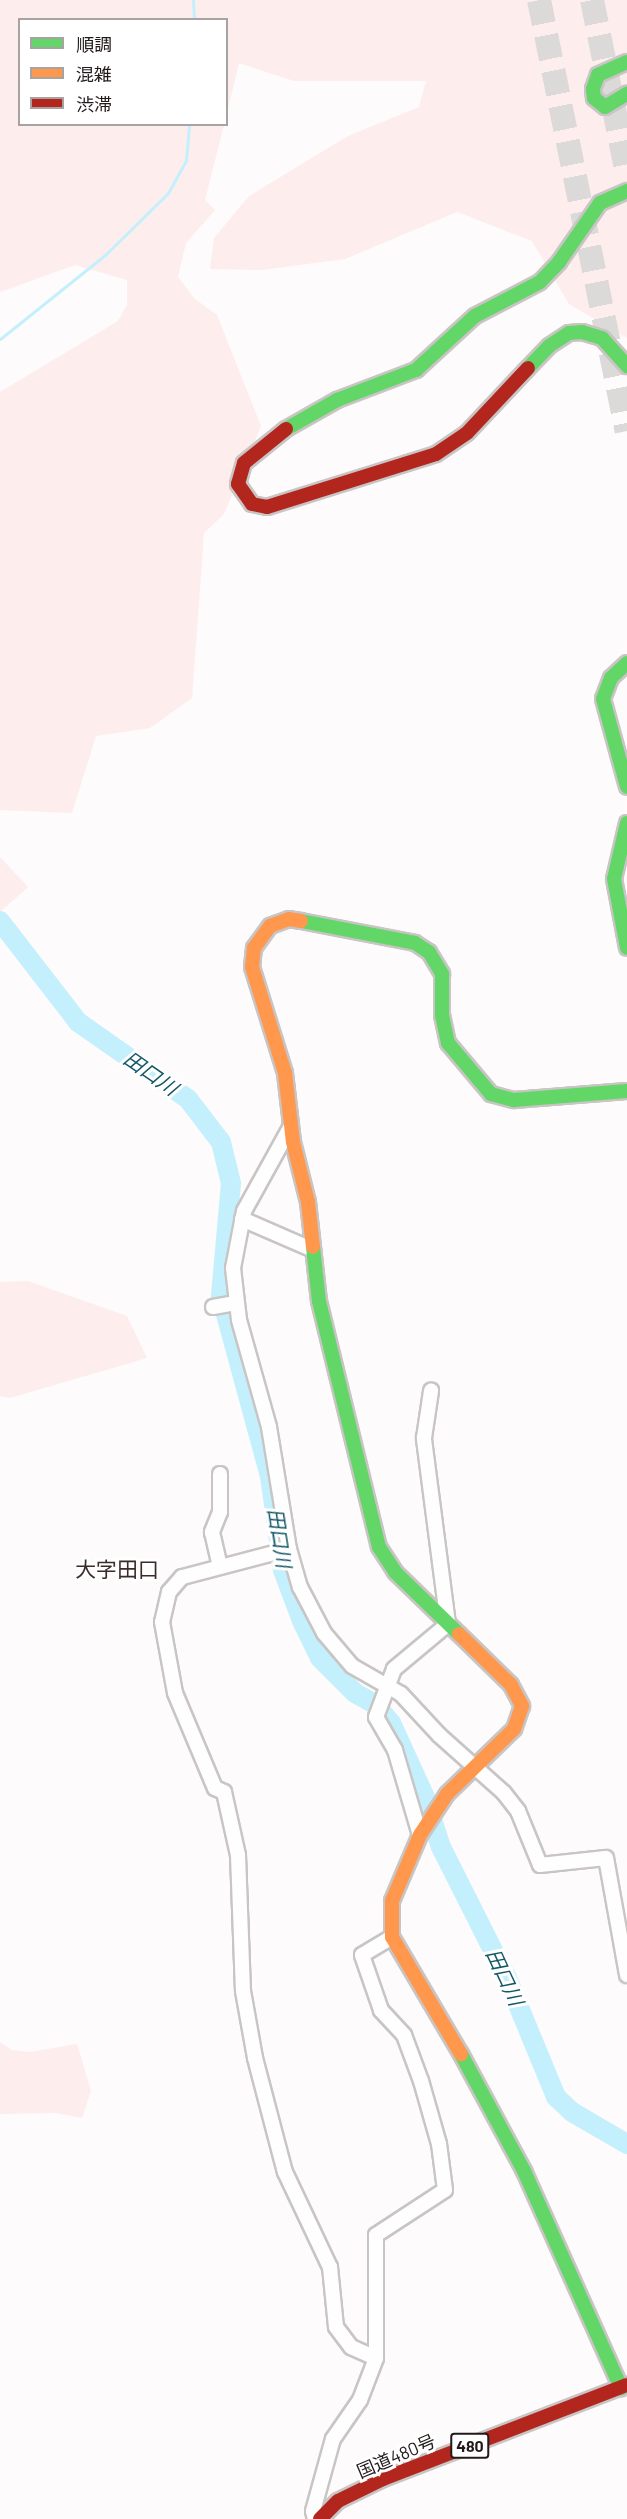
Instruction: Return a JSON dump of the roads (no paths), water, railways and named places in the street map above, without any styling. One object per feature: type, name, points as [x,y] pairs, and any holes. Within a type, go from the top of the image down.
[{"type":"main road","points":[[627,62],[598,75],[593,89],[594,98],[605,106],[613,106],[627,94]]},
{"type":"main road","points":[[627,191],[611,195],[595,208],[545,278],[475,316],[416,370],[337,400],[295,422],[244,463],[238,484],[252,504],[267,507],[436,454],[467,433],[549,346],[568,333],[582,332],[602,338],[627,366]]},
{"type":"main road","points":[[627,663],[611,678],[603,699],[627,787]]},
{"type":"main road","points":[[627,823],[616,858],[614,879],[627,948]]},
{"type":"main road","points":[[624,2387],[529,2182],[444,2022],[392,1937],[393,1897],[423,1829],[443,1799],[519,1723],[521,1700],[511,1684],[394,1572],[379,1547],[322,1314],[311,1248],[308,1202],[291,1126],[281,1055],[252,961],[254,948],[264,931],[290,919],[405,939],[426,949],[441,975],[441,1015],[448,1043],[474,1078],[492,1094],[514,1100],[627,1091]]},
{"type":"main road","name":"国道480号","points":[[320,2519],[339,2501],[383,2479],[624,2387]]},
{"type":"street","points":[[291,1126],[242,1219],[233,1268],[234,1303],[269,1427],[289,1549],[300,1587],[332,1644],[352,1666],[385,1691],[401,1694],[439,1735],[475,1766],[518,1811],[540,1865],[606,1858],[627,1975]]},
{"type":"street","points":[[242,1219],[311,1248]]},
{"type":"street","points":[[215,1306],[234,1303]]},
{"type":"street","points":[[423,1829],[399,1761],[376,1714],[400,1662],[448,1624],[424,1438],[431,1391]]},
{"type":"street","points":[[220,1474],[220,1512],[212,1532],[220,1566]]},
{"type":"street","points":[[289,1549],[182,1577],[169,1592],[162,1622],[175,1693],[215,1788],[224,1792],[238,1855],[243,1990],[258,2069],[285,2172],[330,2267],[336,2327],[351,2348],[376,2358]]},
{"type":"street","points":[[315,2519],[313,2511],[333,2439],[360,2400],[376,2358],[376,2235],[445,2190],[439,2144],[421,2081],[404,2035],[381,2010],[362,1955],[392,1937]]},
{"type":"waterway","points":[[193,0],[194,18]]},
{"type":"waterway","points":[[0,339],[106,254],[168,193],[186,160],[189,126]]},
{"type":"waterway","name":"田口川","points":[[0,921],[78,1022],[188,1099],[221,1142],[231,1183],[221,1296],[270,1476],[283,1570],[302,1621],[320,1658],[355,1693],[375,1704],[391,1723],[424,1795],[441,1847],[507,1978],[556,2097],[572,2112],[627,2144]]},
{"type":"tunnel","points":[[539,0],[627,431]]},
{"type":"tunnel","points":[[592,0],[627,174]]},
{"type":"district","name":"大字田口","points":[[117,1569]]}]
